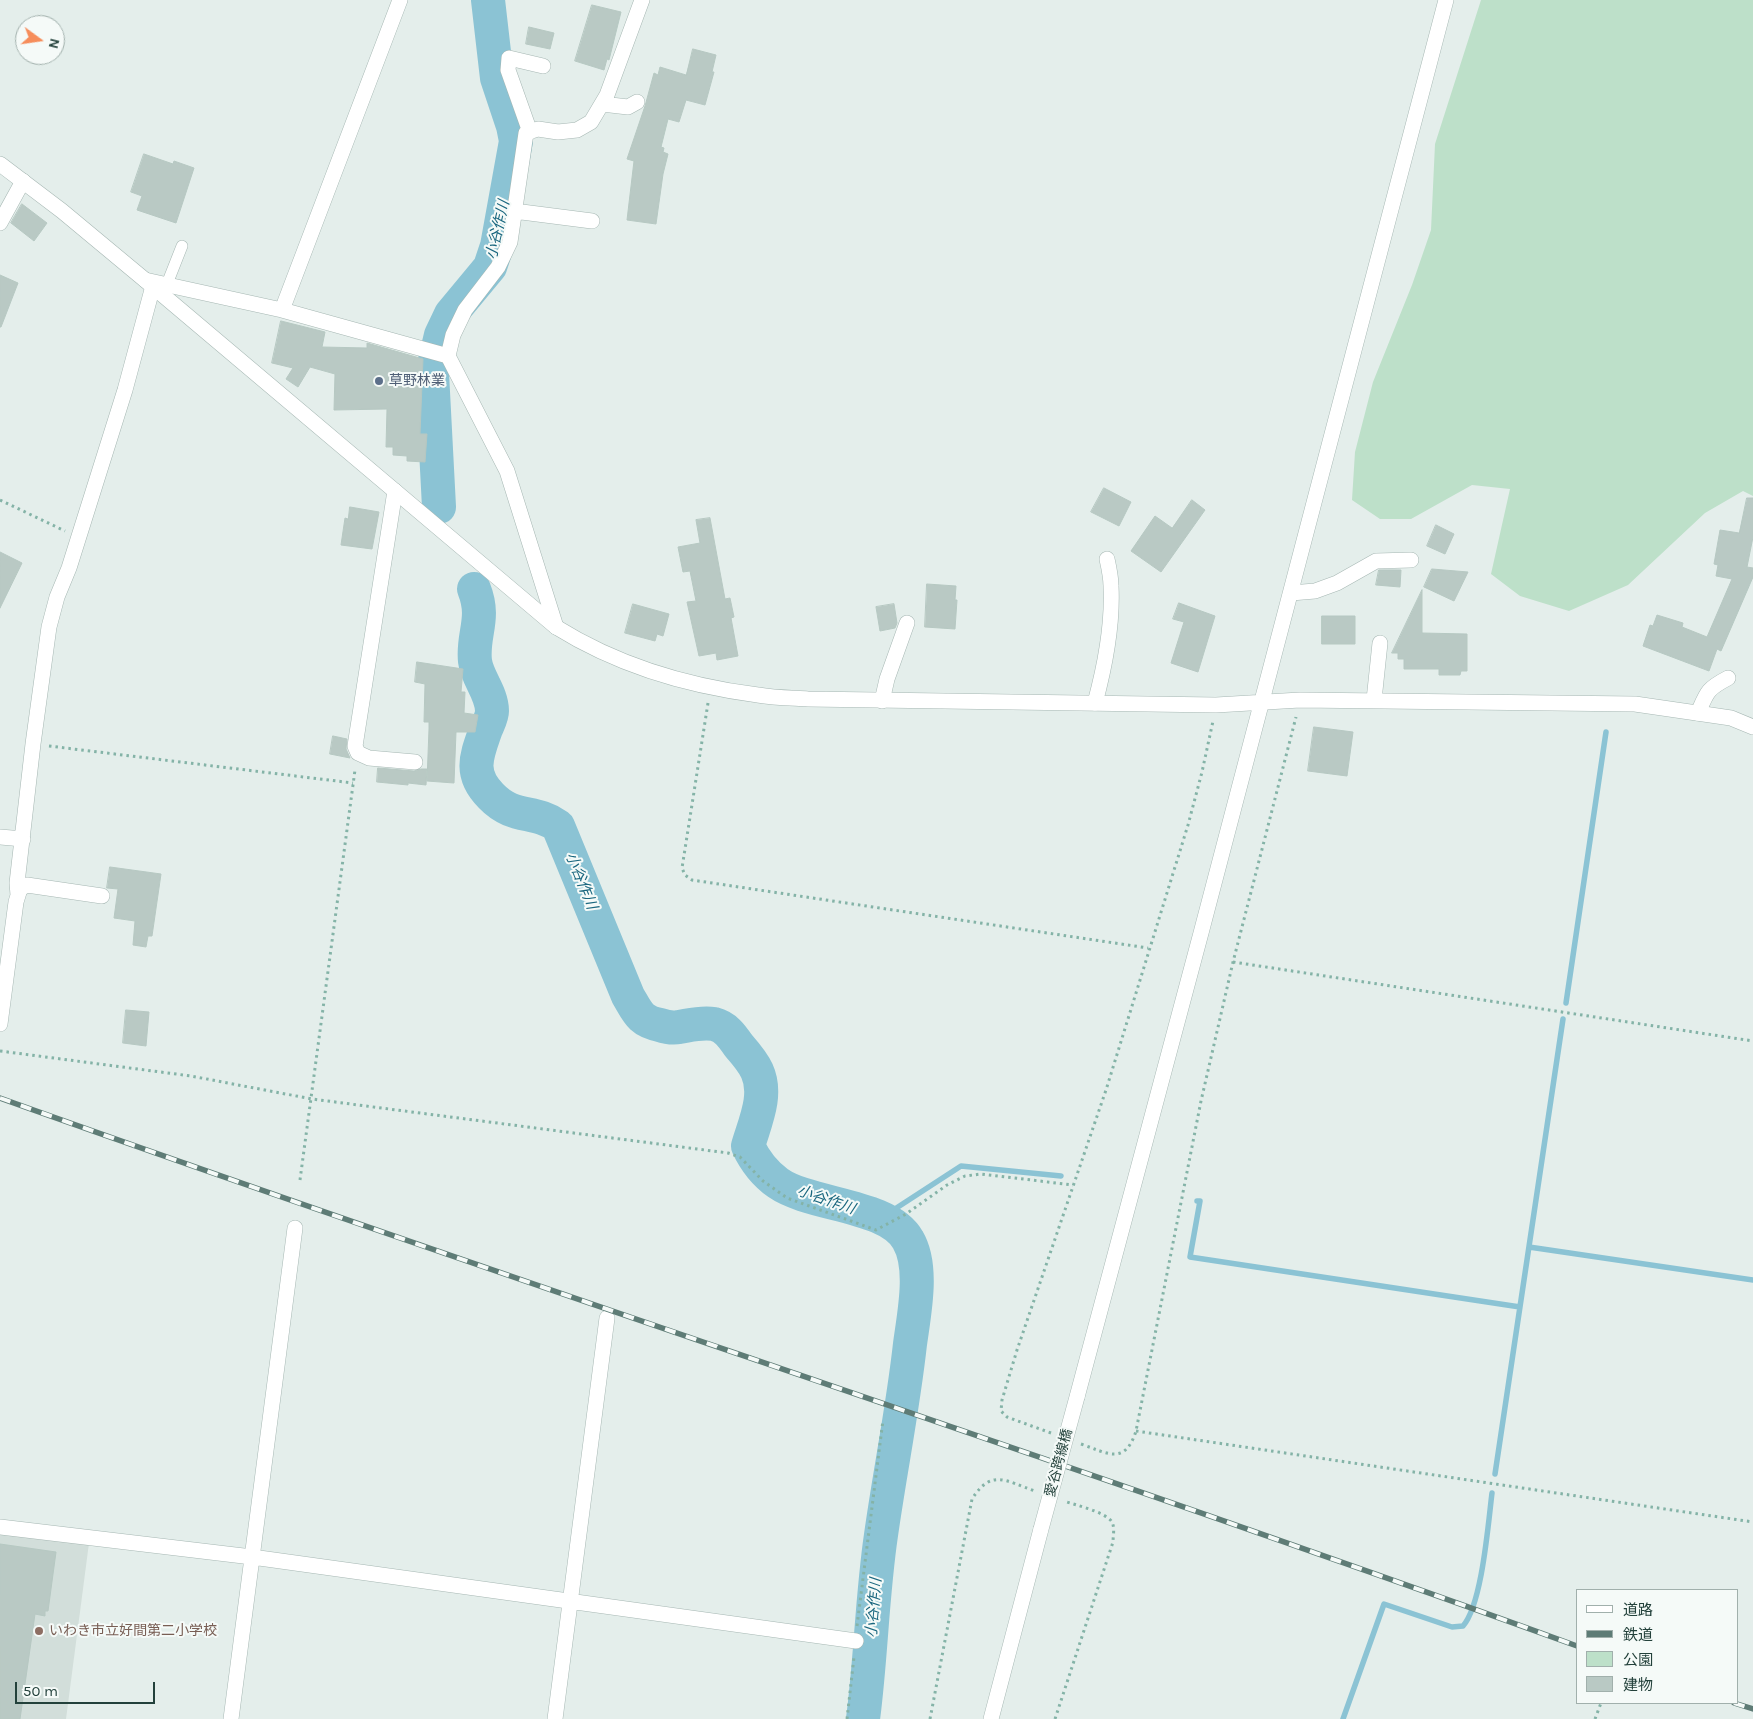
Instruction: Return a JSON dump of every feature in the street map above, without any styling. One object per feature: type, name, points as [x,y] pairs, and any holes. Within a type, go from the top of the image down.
[{"type":"street","points":[[282,310],[400,0]]},
{"type":"street","points":[[439,353],[453,335],[465,310],[498,267],[510,242],[526,133],[538,129],[558,132],[577,130],[591,122],[607,95],[642,0]]},
{"type":"street","name":"愛谷跨線橋","points":[[991,1719],[1263,701],[1446,0]]},
{"type":"street","points":[[530,132],[508,70],[509,58],[542,66]]},
{"type":"street","points":[[602,104],[628,107],[637,102]]},
{"type":"street","points":[[0,164],[155,283],[395,491],[556,627],[577,640],[645,670],[684,681],[761,696],[808,699],[1216,705],[1300,700],[1636,704],[1731,718],[1753,727]]},
{"type":"street","points":[[0,223],[24,181]]},
{"type":"street","points":[[514,211],[592,221]]},
{"type":"street","points":[[155,283],[282,310],[439,353],[507,471],[556,627]]},
{"type":"street","points":[[0,1024],[18,895],[17,883],[22,839],[49,627],[57,597],[69,568],[125,390],[155,283]]},
{"type":"street","points":[[395,491],[355,743],[358,753],[369,758],[415,762]]},
{"type":"street","points":[[1095,703],[1104,666],[1110,611],[1111,586],[1107,559]]},
{"type":"street","points":[[1291,593],[1315,591],[1337,583],[1376,561],[1411,560]]},
{"type":"street","points":[[882,700],[887,679],[907,623]]},
{"type":"street","points":[[1374,700],[1380,643]]},
{"type":"street","points":[[1698,713],[1706,695],[1713,686],[1728,678]]},
{"type":"street","points":[[0,836],[22,839]]},
{"type":"street","points":[[18,895],[22,886],[27,885],[102,896]]},
{"type":"street","points":[[231,1719],[295,1228]]},
{"type":"street","points":[[556,1719],[607,1318]]},
{"type":"street","points":[[0,1527],[252,1558],[856,1641]]},
{"type":"lane","points":[[155,283],[182,246]]},
{"type":"path","points":[[0,500],[78,537]]},
{"type":"path","points":[[710,686],[682,868],[685,875],[692,880],[1148,948]]},
{"type":"path","points":[[33,744],[353,783]]},
{"type":"path","points":[[300,1180],[358,753]]},
{"type":"path","points":[[1233,962],[1753,1041]]},
{"type":"path","points":[[0,1051],[192,1076],[312,1099],[728,1153],[740,1157],[763,1181],[788,1198],[876,1230],[883,1228],[947,1185],[965,1176],[982,1174],[1073,1185]]},
{"type":"path","points":[[847,1719],[882,1420]]},
{"type":"path","points":[[1136,1431],[1753,1522]]},
{"type":"path","points":[[1595,1719],[1601,1704]]},
{"type":"shaded area","name":"いわき市立好間第二小学校","points":[[0,1532],[89,1543],[66,1719],[0,1719]]},
{"type":"green space","points":[[1481,0],[1753,0],[1753,496],[1743,491],[1705,513],[1628,585],[1569,611],[1520,596],[1491,574],[1510,489],[1472,485],[1411,519],[1380,519],[1352,500],[1355,452],[1373,382],[1412,285],[1431,230],[1435,144]]},
{"type":"building","points":[[592,5],[621,12],[609,60],[607,59],[604,70],[575,61]]},
{"type":"building","points":[[529,27],[554,33],[550,49],[526,44]]},
{"type":"building","points":[[693,49],[716,55],[712,72],[714,72],[705,105],[686,100],[679,122],[668,119],[661,147],[664,148],[663,152],[668,154],[663,174],[656,224],[627,220],[634,161],[627,159],[654,73],[658,75],[660,67],[686,75]]},
{"type":"building","points":[[144,154],[173,164],[174,161],[194,168],[176,223],[137,210],[142,196],[131,192]]},
{"type":"building","points":[[22,204],[47,223],[34,241],[11,223]]},
{"type":"building","points":[[0,275],[18,283],[1,327],[0,327]]},
{"type":"building","name":"草野林業","points":[[281,321],[325,332],[322,347],[367,348],[367,343],[423,359],[420,434],[427,434],[425,462],[407,461],[407,456],[393,455],[393,447],[386,447],[387,409],[334,410],[335,374],[310,367],[298,387],[286,379],[293,368],[272,363]]},
{"type":"building","points":[[1104,488],[1131,502],[1119,526],[1091,512]]},
{"type":"building","points":[[1747,498],[1753,498],[1753,537],[1747,567],[1753,568],[1753,577],[1721,651],[1717,649],[1709,671],[1643,646],[1650,625],[1653,626],[1657,615],[1683,623],[1682,627],[1707,637],[1732,579],[1716,576],[1718,565],[1714,564],[1720,530],[1739,533]]},
{"type":"building","points":[[1192,500],[1205,510],[1161,572],[1131,551],[1155,516],[1172,528]]},
{"type":"building","points":[[350,507],[379,512],[372,549],[341,545],[345,518],[348,519]]},
{"type":"building","points":[[710,518],[725,599],[730,598],[734,617],[731,618],[738,656],[717,660],[716,653],[699,656],[687,602],[696,601],[690,571],[683,572],[678,547],[700,543],[696,520]]},
{"type":"building","points":[[1436,525],[1454,534],[1445,554],[1427,546]]},
{"type":"building","points":[[0,552],[22,563],[0,608]]},
{"type":"building","points":[[1432,569],[1468,572],[1454,601],[1424,587]]},
{"type":"building","points":[[1379,570],[1401,570],[1400,587],[1376,585]]},
{"type":"building","points":[[927,584],[956,586],[955,629],[925,627]]},
{"type":"building","points":[[1422,590],[1422,633],[1467,634],[1467,671],[1461,671],[1460,675],[1439,675],[1439,669],[1404,669],[1404,659],[1398,659],[1398,653],[1392,653]]},
{"type":"building","points":[[1179,603],[1215,616],[1198,672],[1171,663],[1184,622],[1173,619]]},
{"type":"building","points":[[633,604],[669,614],[663,636],[657,634],[655,641],[625,633]]},
{"type":"building","points":[[894,604],[897,623],[895,628],[880,631],[876,607]]},
{"type":"building","points":[[1322,616],[1355,616],[1355,644],[1322,644]]},
{"type":"building","points":[[417,662],[463,669],[461,692],[465,692],[464,713],[478,715],[475,732],[456,732],[454,783],[427,781],[429,722],[424,722],[425,684],[415,682]]},
{"type":"building","points":[[1314,727],[1353,732],[1347,776],[1308,771]]},
{"type":"building","points":[[333,736],[347,739],[346,749],[350,758],[330,754]]},
{"type":"building","points":[[378,768],[414,771],[427,769],[426,785],[377,782]]},
{"type":"building","points":[[110,867],[161,874],[152,936],[148,936],[146,947],[133,945],[135,921],[114,918],[118,889],[107,888]]},
{"type":"building","points":[[126,1010],[149,1012],[146,1046],[123,1043]]},
{"type":"building","points":[[0,1544],[56,1552],[48,1611],[45,1611],[45,1616],[35,1614],[20,1719],[0,1719]]},
{"type":"waterway","name":"小谷作川","points":[[439,507],[432,373],[441,335],[451,314],[490,267],[497,246],[516,141],[497,78],[488,0]]},
{"type":"waterway","name":"小谷作川","points":[[474,589],[479,609],[475,661],[478,673],[490,698],[492,711],[480,747],[477,764],[479,779],[484,788],[499,803],[508,808],[516,812],[541,818],[558,826],[628,996],[640,1015],[648,1021],[670,1027],[705,1023],[718,1025],[728,1032],[749,1058],[760,1080],[761,1099],[748,1146],[764,1171],[778,1183],[792,1191],[867,1212],[884,1219],[898,1228],[908,1240],[913,1251],[917,1277],[915,1305],[904,1392],[878,1558],[863,1719]]},
{"type":"waterway","points":[[1566,1003],[1606,732]]},
{"type":"waterway","points":[[1495,1474],[1563,1019]]},
{"type":"waterway","points":[[881,1218],[961,1166],[1061,1176]]},
{"type":"waterway","points":[[1197,1201],[1200,1201],[1190,1257],[1520,1307]]},
{"type":"waterway","points":[[1529,1247],[1753,1280]]},
{"type":"waterway","points":[[1343,1719],[1384,1604],[1452,1627],[1463,1626],[1470,1615],[1479,1583],[1492,1493]]},
{"type":"railway","points":[[0,1098],[394,1236],[1184,1507],[1576,1646]]},
{"type":"railway","points":[[1737,1704],[1753,1709]]},
{"type":"place","name":"草野林業","points":[[379,381]]},
{"type":"place","name":"いわき市立好間第二小学校","points":[[39,1631]]}]
